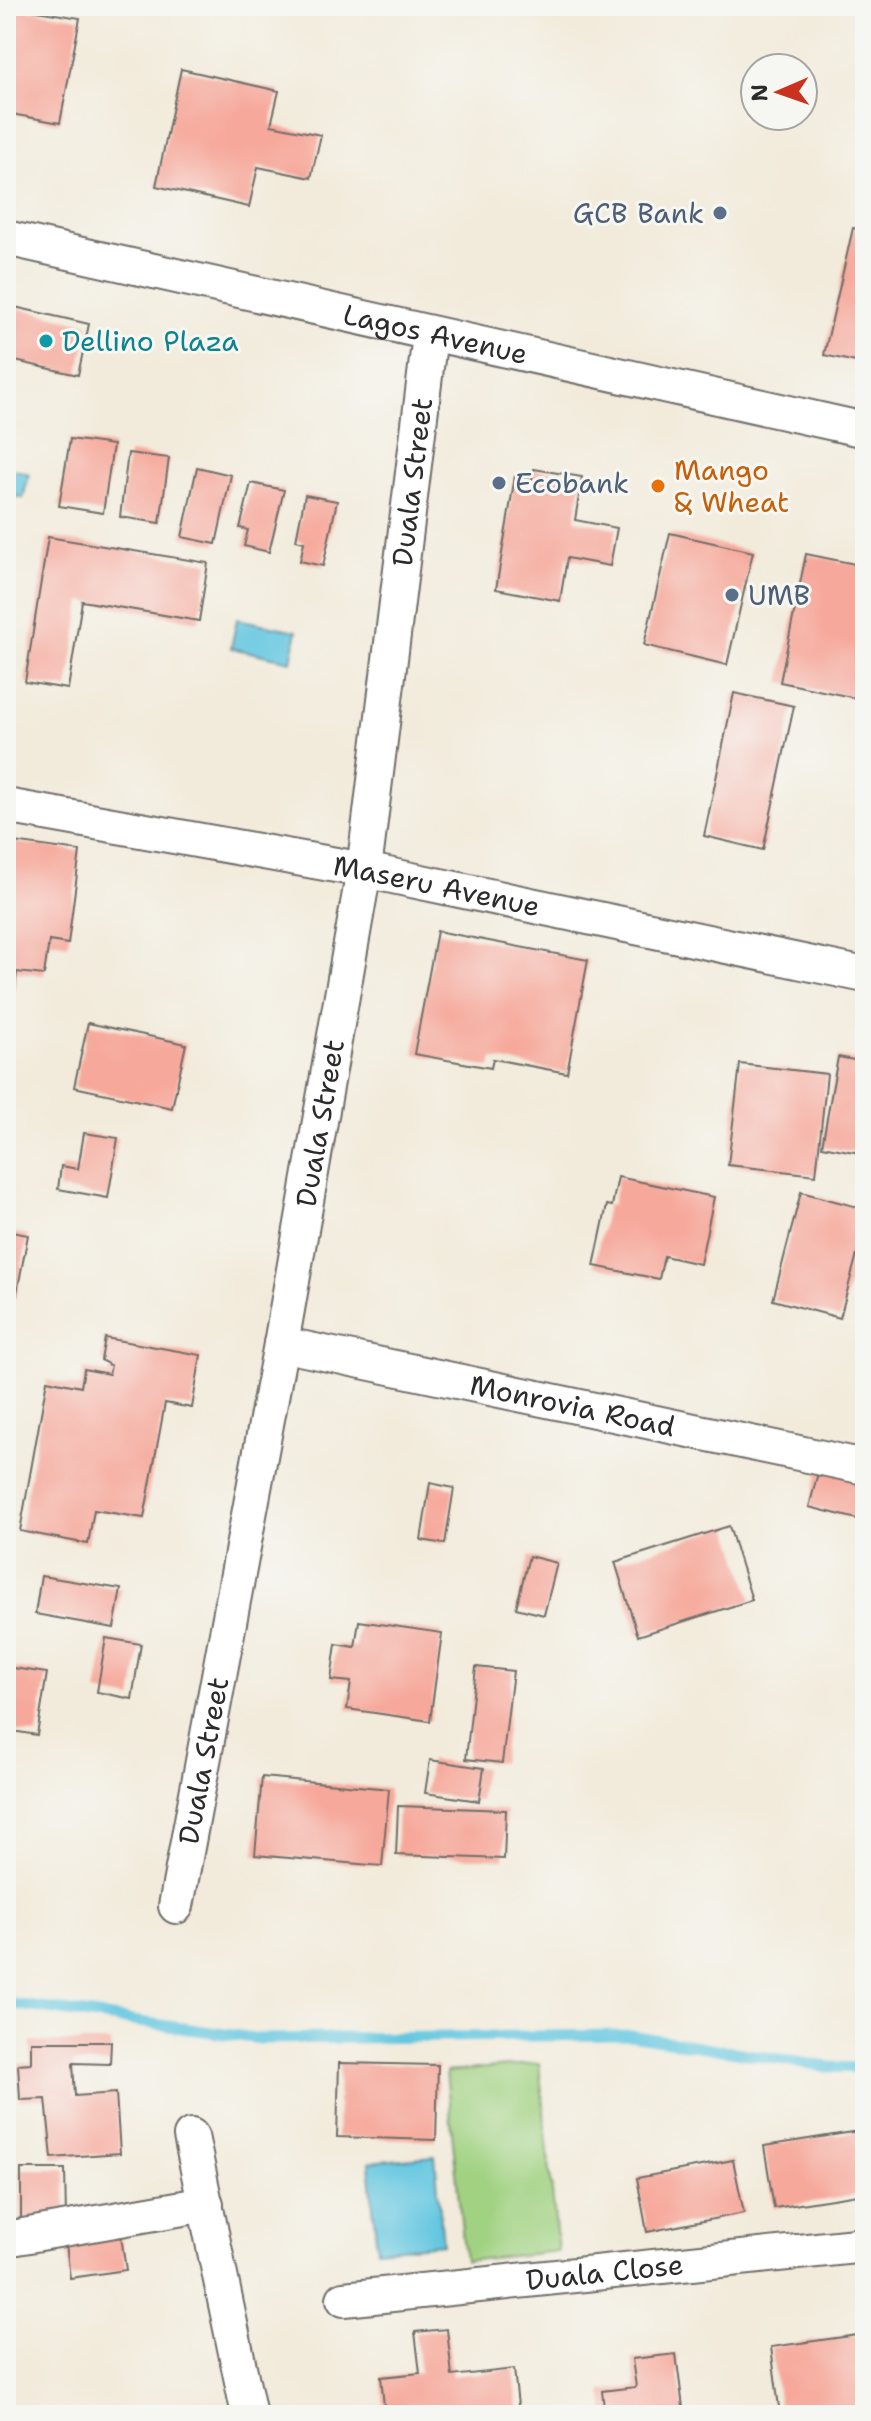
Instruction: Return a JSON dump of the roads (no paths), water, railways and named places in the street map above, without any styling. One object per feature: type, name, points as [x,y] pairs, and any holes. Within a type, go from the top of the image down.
[{"type":"street","name":"Lagos Avenue","points":[[6,238],[865,430]]},
{"type":"street","name":"Duala Street","points":[[176,1906],[281,1344],[364,870],[430,335]]},
{"type":"street","name":"Maseru Avenue","points":[[6,806],[364,870],[865,975]]},
{"type":"street","name":"Monrovia Road","points":[[281,1344],[865,1467]]},
{"type":"street","points":[[191,2136],[249,2415]]},
{"type":"street","points":[[6,2239],[206,2204]]},
{"type":"street","name":"Duala Close","points":[[344,2299],[865,2245]]},
{"type":"water","points":[[6,467],[29,474],[23,498],[6,494]]},
{"type":"water","points":[[237,619],[297,631],[291,661],[231,648]]},
{"type":"water","points":[[435,2156],[443,2244],[377,2250],[369,2162]]},
{"type":"waterway","points":[[6,2003],[260,2039],[630,2035],[828,2067],[865,2068]]},
{"type":"place","name":"GCB Bank","points":[[720,213]]},
{"type":"place","name":"Dellino Plaza","points":[[46,341]]},
{"type":"place","name":"Ecobank","points":[[499,483]]},
{"type":"place","name":"Mango & Wheat","points":[[658,486]]},
{"type":"place","name":"UMB","points":[[732,595]]}]
